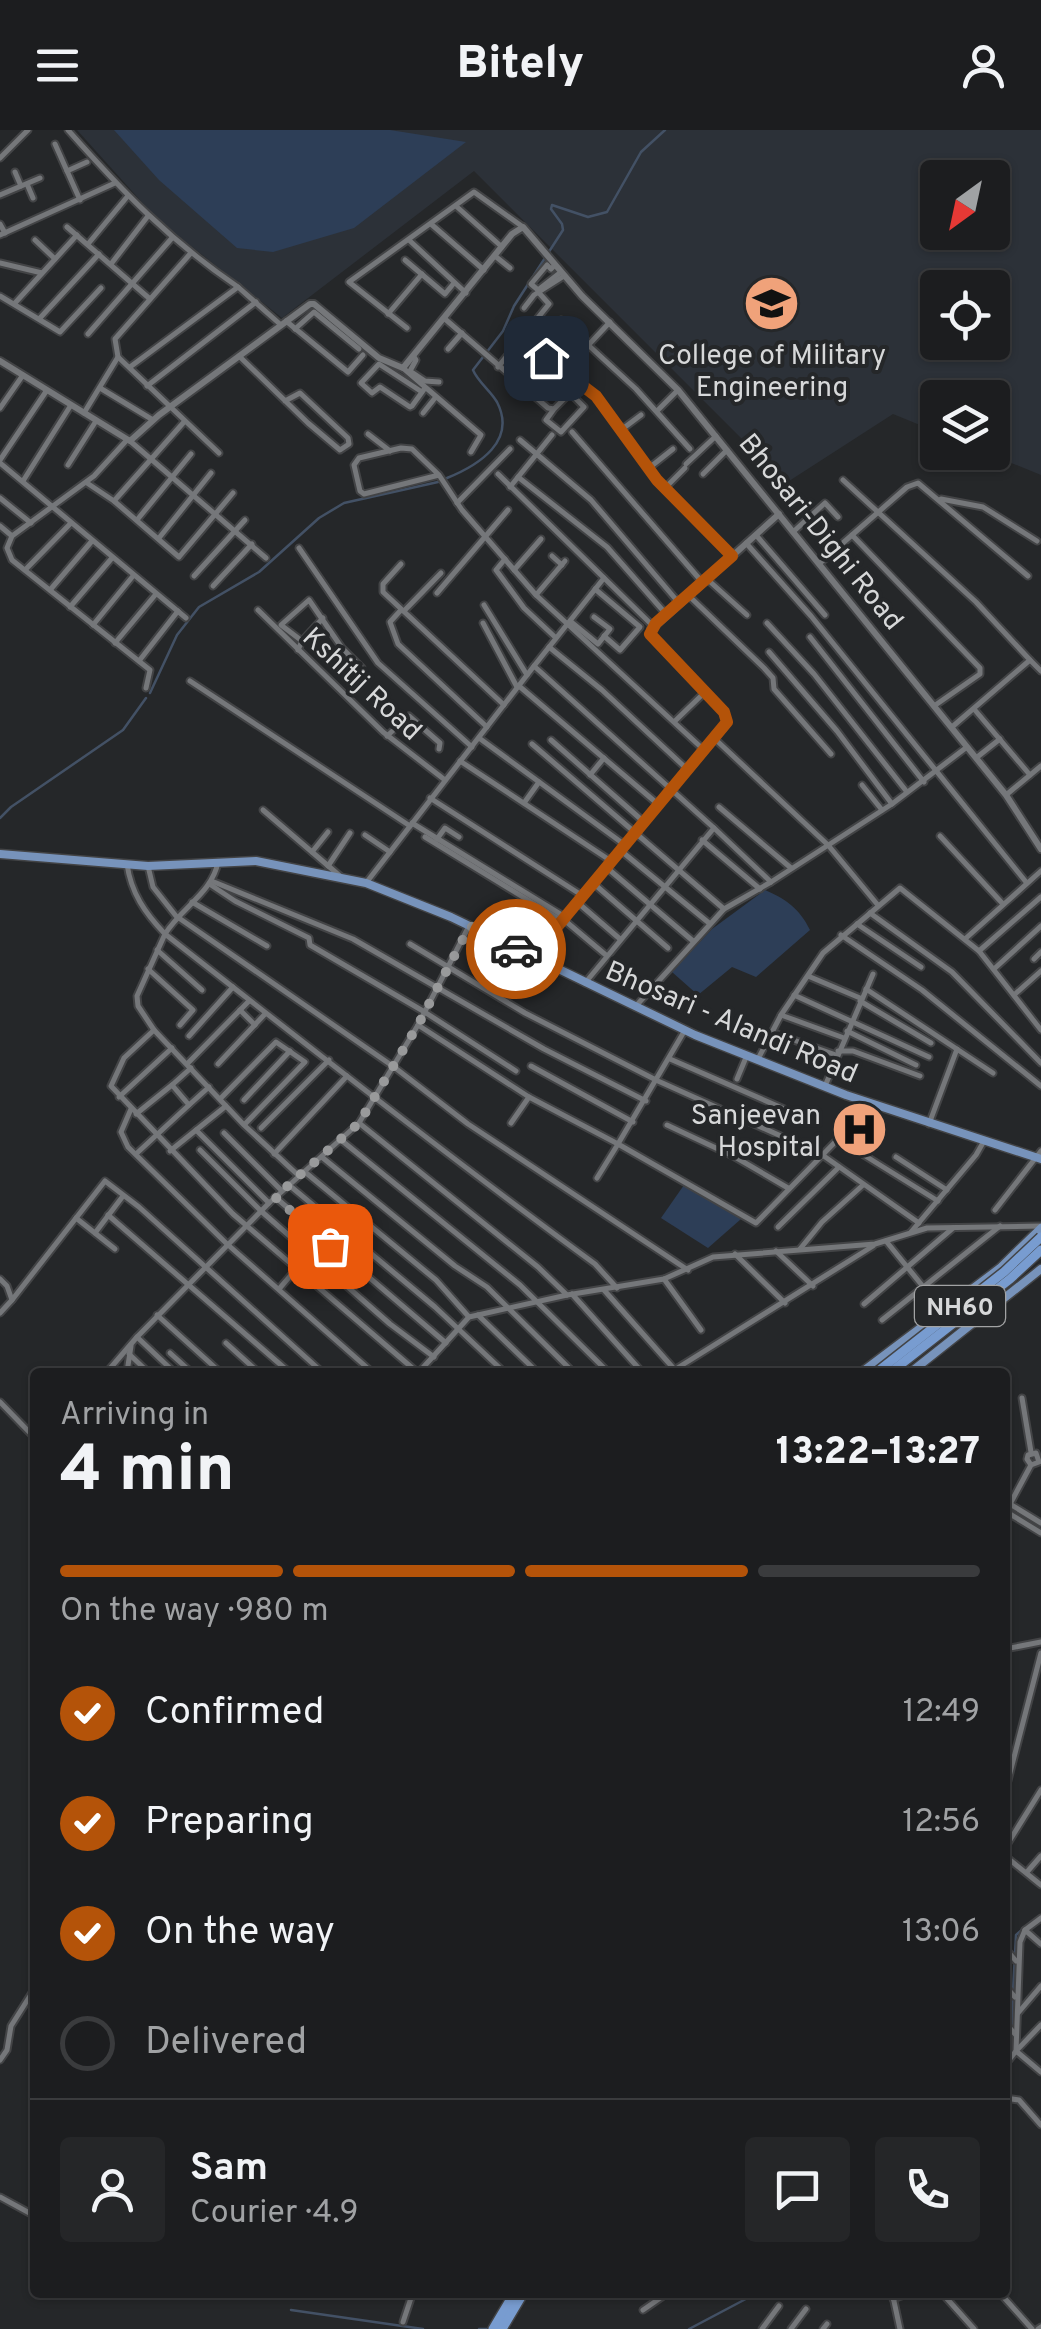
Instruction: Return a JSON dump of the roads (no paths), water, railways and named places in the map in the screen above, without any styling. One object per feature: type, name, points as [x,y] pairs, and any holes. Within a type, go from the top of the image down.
[{"type":"highway","name":"NH60","points":[[882,1368],[1004,1272],[1041,1237]]},
{"type":"highway","name":"NH60","points":[[896,1368],[1041,1250]]},
{"type":"highway","points":[[493,2329],[511,2298]]},
{"type":"highway","points":[[502,2329],[520,2298]]},
{"type":"main road","name":"Bhosari - Alandi Road","points":[[0,854],[148,866],[256,861],[366,883],[470,926],[635,1008],[758,1060],[929,1124],[1040,1156]]},
{"type":"main road","points":[[867,1368],[940,1309],[1000,1268],[1041,1227]]},
{"type":"main road","points":[[916,1368],[1041,1270]]},
{"type":"main road","points":[[940,1309],[959,1334]]},
{"type":"street","points":[[0,158],[28,130]]},
{"type":"street","points":[[68,130],[128,198],[190,254],[348,372],[361,352],[314,312],[295,329]]},
{"type":"street","points":[[55,144],[80,200]]},
{"type":"street","points":[[67,171],[87,162]]},
{"type":"street","points":[[15,172],[33,198]]},
{"type":"street","points":[[1,193],[40,178]]},
{"type":"street","points":[[0,224],[2,234],[115,183]]},
{"type":"street","points":[[403,368],[522,228],[474,192],[349,282],[407,328]]},
{"type":"street","points":[[88,244],[128,198]]},
{"type":"street","points":[[456,206],[502,248]]},
{"type":"street","points":[[111,264],[148,216]]},
{"type":"street","points":[[431,224],[484,270]]},
{"type":"street","points":[[67,226],[150,300]]},
{"type":"street","name":"Bhosari-Dighi Road","points":[[522,228],[556,269],[678,390],[952,727],[1040,844]]},
{"type":"street","points":[[16,303],[78,235]]},
{"type":"street","points":[[88,334],[172,238]]},
{"type":"street","points":[[35,240],[55,259]]},
{"type":"street","points":[[409,240],[466,293]]},
{"type":"street","points":[[40,318],[100,254]]},
{"type":"street","points":[[190,254],[114,340],[118,357],[218,453]]},
{"type":"street","points":[[495,256],[510,268]]},
{"type":"street","points":[[405,260],[444,294],[454,282]]},
{"type":"street","points":[[0,263],[42,272]]},
{"type":"street","points":[[546,264],[556,269],[538,290],[531,284],[546,264]]},
{"type":"street","points":[[524,308],[534,295],[540,294],[556,269]]},
{"type":"street","points":[[388,314],[422,274]]},
{"type":"street","points":[[130,367],[238,287]]},
{"type":"street","points":[[0,296],[60,332],[101,288]]},
{"type":"street","points":[[498,367],[549,304],[540,294]]},
{"type":"street","points":[[147,386],[256,302]]},
{"type":"street","points":[[146,688],[151,672],[8,554],[12,536],[85,482],[153,420],[314,304],[379,358],[403,368],[424,390]]},
{"type":"street","points":[[445,318],[498,367],[554,409]]},
{"type":"street","points":[[561,320],[657,411],[690,449]]},
{"type":"street","points":[[565,370],[610,322]]},
{"type":"street","points":[[448,349],[462,333]]},
{"type":"street","points":[[239,356],[285,400],[340,450],[349,444],[348,438],[298,392],[285,400]]},
{"type":"street","points":[[84,413],[118,357]]},
{"type":"street","points":[[414,357],[410,372],[439,382]]},
{"type":"street","points":[[546,358],[596,396],[665,488],[732,556]]},
{"type":"street","points":[[0,361],[128,441],[266,558]]},
{"type":"street","points":[[424,390],[410,407],[380,387],[372,392],[361,383],[379,364],[424,390],[481,435],[471,452]]},
{"type":"street","points":[[0,408],[23,374]]},
{"type":"street","points":[[99,387],[153,420]]},
{"type":"street","points":[[47,390],[0,462],[186,618]]},
{"type":"street","points":[[657,411],[678,390]]},
{"type":"street","points":[[570,393],[584,407],[561,432],[546,420],[554,409],[570,393]]},
{"type":"street","points":[[423,413],[436,398]]},
{"type":"street","points":[[22,481],[71,405]]},
{"type":"street","points":[[622,430],[641,415]]},
{"type":"street","points":[[68,465],[96,421]]},
{"type":"street","points":[[114,501],[184,422]]},
{"type":"street","points":[[572,432],[705,581],[747,615]]},
{"type":"street","points":[[368,434],[390,450]]},
{"type":"street","points":[[510,487],[552,435]]},
{"type":"street","points":[[665,488],[716,436]]},
{"type":"street","points":[[520,440],[590,500],[679,602]]},
{"type":"street","points":[[439,475],[362,494],[354,466],[356,460],[390,450],[412,449],[439,475],[457,503],[536,595],[598,644],[610,629],[594,617]]},
{"type":"street","points":[[457,503],[510,449]]},
{"type":"street","points":[[649,468],[672,449]]},
{"type":"street","points":[[703,474],[727,450]]},
{"type":"street","points":[[138,520],[191,454]]},
{"type":"street","points":[[159,538],[211,473]]},
{"type":"street","points":[[498,474],[653,626],[653,638],[727,718],[673,789],[532,957]]},
{"type":"street","points":[[518,477],[607,548],[666,614]]},
{"type":"street","points":[[844,480],[976,602],[1041,671]]},
{"type":"street","points":[[85,482],[180,556],[233,494]]},
{"type":"street","points":[[820,563],[912,483],[918,483],[1028,576]]},
{"type":"street","points":[[0,498],[31,522]]},
{"type":"street","points":[[936,499],[983,507],[1037,541]]},
{"type":"street","points":[[792,532],[825,504],[838,518]]},
{"type":"street","points":[[436,593],[508,510]]},
{"type":"street","points":[[653,626],[779,514]]},
{"type":"street","points":[[194,576],[245,520]]},
{"type":"street","points":[[25,570],[71,523]]},
{"type":"street","points":[[0,526],[12,536]]},
{"type":"street","points":[[756,535],[825,615]]},
{"type":"street","points":[[852,535],[980,668],[980,674],[934,706]]},
{"type":"street","points":[[514,570],[541,539]]},
{"type":"street","points":[[50,590],[92,541]]},
{"type":"street","points":[[746,543],[812,616],[1026,882]]},
{"type":"street","points":[[212,586],[252,544]]},
{"type":"street","points":[[298,548],[378,663],[472,747]]},
{"type":"street","points":[[536,595],[564,563],[552,556]]},
{"type":"street","points":[[70,608],[112,558]]},
{"type":"street","points":[[505,559],[496,570],[524,608],[556,638]]},
{"type":"street","points":[[402,564],[382,587],[504,704]]},
{"type":"street","points":[[441,573],[390,622],[398,644],[487,727]]},
{"type":"street","points":[[93,625],[133,576]]},
{"type":"street","points":[[366,883],[604,577]]},
{"type":"street","points":[[595,589],[640,626],[620,650],[604,636]]},
{"type":"street","points":[[115,643],[156,594]]},
{"type":"street","points":[[688,594],[773,678],[774,689],[831,754]]},
{"type":"street","points":[[302,640],[282,623],[308,600],[342,648],[362,668]]},
{"type":"street","points":[[484,604],[527,675]]},
{"type":"street","name":"Kshitij Road","points":[[258,610],[387,736],[445,780]]},
{"type":"street","points":[[139,661],[178,611]]},
{"type":"street","points":[[298,650],[302,640],[323,618]]},
{"type":"street","points":[[569,622],[704,750]]},
{"type":"street","points":[[768,622],[907,792]]},
{"type":"street","points":[[483,624],[518,687],[659,806]]},
{"type":"street","points":[[810,637],[924,782]]},
{"type":"street","points":[[549,648],[602,690],[688,770]]},
{"type":"street","points":[[769,652],[837,731],[892,804]]},
{"type":"street","points":[[952,727],[1030,660]]},
{"type":"street","points":[[534,666],[772,882]]},
{"type":"street","points":[[190,681],[563,919],[607,956]]},
{"type":"street","points":[[674,722],[705,692]]},
{"type":"street","points":[[973,708],[1030,775]]},
{"type":"street","points":[[387,736],[409,716],[440,743],[440,749]]},
{"type":"street","points":[[479,738],[623,847],[709,923]]},
{"type":"street","points":[[714,738],[828,846],[878,904]]},
{"type":"street","points":[[976,758],[1000,739]]},
{"type":"street","points":[[550,740],[644,822]]},
{"type":"street","points":[[532,744],[724,908]]},
{"type":"street","points":[[635,1008],[724,908],[772,882],[892,804],[967,746]]},
{"type":"street","points":[[590,775],[604,758]]},
{"type":"street","points":[[460,762],[609,864],[693,941]]},
{"type":"street","points":[[1006,796],[1041,766]]},
{"type":"street","points":[[524,804],[539,782]]},
{"type":"street","points":[[862,785],[882,810]]},
{"type":"street","points":[[430,798],[580,899],[620,939]]},
{"type":"street","points":[[719,807],[791,868]]},
{"type":"street","points":[[262,810],[341,877]]},
{"type":"street","points":[[437,839],[445,828],[459,836]]},
{"type":"street","points":[[585,982],[714,828]]},
{"type":"street","points":[[312,852],[328,832]]},
{"type":"street","points":[[328,866],[350,833]]},
{"type":"street","points":[[365,835],[390,852]]},
{"type":"street","points":[[940,836],[1003,904]]},
{"type":"street","points":[[425,837],[563,919]]},
{"type":"street","points":[[702,840],[760,889]]},
{"type":"street","points":[[218,862],[212,883],[176,916],[165,934],[140,984],[138,1006],[154,1030],[274,1154],[436,1280],[469,1317]]},
{"type":"street","points":[[127,864],[138,901],[165,934],[418,1134],[594,1264],[617,1288]]},
{"type":"street","points":[[148,866],[153,886],[176,916],[394,1067],[468,1124],[688,1270]]},
{"type":"street","points":[[965,938],[1041,871]]},
{"type":"street","points":[[212,883],[353,939],[558,1057],[646,1101]]},
{"type":"street","points":[[212,883],[235,902],[309,938],[310,945],[424,1011],[516,1071]]},
{"type":"street","points":[[593,883],[668,948]]},
{"type":"street","points":[[758,1060],[806,976],[841,935],[896,890],[905,890],[979,951],[1041,1030]]},
{"type":"street","points":[[979,951],[1041,897]]},
{"type":"street","points":[[191,902],[268,946]]},
{"type":"street","points":[[870,912],[952,972],[1041,1064]]},
{"type":"street","points":[[856,923],[921,968]]},
{"type":"street","points":[[111,1368],[246,1225],[359,1123],[418,1025],[470,926]]},
{"type":"street","points":[[994,969],[1041,926]]},
{"type":"street","points":[[841,935],[922,990],[1041,1086]]},
{"type":"street","points":[[410,944],[525,1014],[658,1081],[821,1154],[920,1222]]},
{"type":"street","points":[[157,950],[202,990]]},
{"type":"street","points":[[1034,959],[1041,952]]},
{"type":"street","points":[[148,969],[193,1010],[180,1025]]},
{"type":"street","points":[[1014,995],[1041,971]]},
{"type":"street","points":[[825,1086],[873,974]]},
{"type":"street","points":[[806,976],[860,999],[930,1042]]},
{"type":"street","points":[[189,1036],[232,987]]},
{"type":"street","points":[[866,989],[993,1073]]},
{"type":"street","points":[[794,994],[929,1057]]},
{"type":"street","points":[[249,1000],[172,1085],[134,1112],[121,1132],[122,1140],[227,1244],[367,1368]]},
{"type":"street","points":[[240,1010],[255,1024]]},
{"type":"street","points":[[218,1064],[265,1014]]},
{"type":"street","points":[[781,1014],[846,1034],[916,1065]]},
{"type":"street","points":[[418,1025],[528,1097],[756,1224],[868,1102]]},
{"type":"street","points":[[154,1030],[124,1058],[112,1078],[111,1086],[119,1097],[246,1225],[413,1368]]},
{"type":"street","points":[[597,1178],[685,1030]]},
{"type":"street","points":[[771,1032],[837,1053],[853,1051],[920,1076]]},
{"type":"street","points":[[220,1100],[275,1042],[317,1073]]},
{"type":"street","points":[[119,1097],[172,1048]]},
{"type":"street","points":[[929,1124],[958,1049]]},
{"type":"street","points":[[244,1100],[290,1051]]},
{"type":"street","points":[[737,1079],[748,1055]]},
{"type":"street","points":[[670,1059],[789,1111]]},
{"type":"street","points":[[261,1128],[329,1060]]},
{"type":"street","points":[[244,1125],[305,1062]]},
{"type":"street","points":[[531,1066],[633,1122]]},
{"type":"street","points":[[274,1154],[348,1075]]},
{"type":"street","points":[[172,1085],[189,1105]]},
{"type":"street","points":[[136,1154],[209,1087]]},
{"type":"street","points":[[512,1122],[528,1097]]},
{"type":"street","points":[[170,1152],[226,1106]]},
{"type":"street","points":[[359,1123],[570,1295],[638,1368]]},
{"type":"street","points":[[666,1125],[735,1156],[788,1188]]},
{"type":"street","points":[[196,1130],[272,1200],[446,1343]]},
{"type":"street","points":[[224,1133],[282,1191]]},
{"type":"street","points":[[838,1139],[938,1201]]},
{"type":"street","points":[[341,1140],[537,1301],[604,1368]]},
{"type":"street","points":[[910,1233],[984,1141]]},
{"type":"street","points":[[200,1150],[261,1211],[390,1324],[434,1356]]},
{"type":"street","points":[[995,1210],[1040,1156]]},
{"type":"street","points":[[323,1158],[508,1306],[569,1368]]},
{"type":"street","points":[[896,1158],[947,1190]]},
{"type":"street","points":[[778,1227],[839,1168]]},
{"type":"street","points":[[0,1313],[106,1181],[318,1368]]},
{"type":"street","points":[[800,1249],[863,1184]]},
{"type":"street","points":[[289,1185],[436,1307],[500,1368]]},
{"type":"street","points":[[95,1233],[124,1195]]},
{"type":"street","points":[[108,1215],[284,1368]]},
{"type":"street","points":[[76,1218],[115,1249]]},
{"type":"street","points":[[882,1320],[1000,1226]]},
{"type":"street","points":[[864,1304],[953,1227]]},
{"type":"street","points":[[678,1368],[875,1244],[910,1233],[953,1227],[1041,1227]]},
{"type":"street","points":[[886,1240],[940,1309]]},
{"type":"street","points":[[422,1368],[469,1317],[508,1306],[664,1279],[713,1257],[875,1244]]},
{"type":"street","points":[[776,1251],[813,1286]]},
{"type":"street","points":[[278,1290],[310,1254]]},
{"type":"street","points":[[735,1254],[785,1303]]},
{"type":"street","points":[[0,1279],[8,1286],[12,1300]]},
{"type":"street","points":[[664,1279],[701,1330]]},
{"type":"street","points":[[604,1290],[670,1368]]},
{"type":"street","points":[[157,1315],[208,1368]]},
{"type":"street","points":[[478,1315],[533,1368]]},
{"type":"street","points":[[127,1368],[137,1338]]},
{"type":"street","points":[[137,1338],[170,1368]]},
{"type":"street","points":[[226,1343],[254,1368]]},
{"type":"street","points":[[129,1354],[144,1368]]},
{"type":"street","points":[[170,1354],[186,1368]]},
{"type":"street","points":[[1022,1398],[1031,1452],[1027,1460],[1031,1465]]},
{"type":"street","points":[[0,1402],[30,1433]]},
{"type":"street","points":[[1010,1500],[1031,1465],[1040,1460],[1031,1452]]},
{"type":"street","points":[[1010,1504],[1041,1523]]},
{"type":"street","points":[[1010,1514],[1041,1533]]},
{"type":"street","points":[[1010,1647],[1041,1642]]},
{"type":"street","points":[[1010,1773],[1041,1654]]},
{"type":"street","points":[[1030,1696],[1041,1699]]},
{"type":"street","points":[[1010,1840],[1041,1790]]},
{"type":"street","points":[[1027,1872],[1041,1856]]},
{"type":"street","points":[[1010,1860],[1041,1885]]},
{"type":"street","points":[[1016,2051],[1017,1962],[1025,1930],[1041,1918]]},
{"type":"street","points":[[1025,1930],[1041,1944]]},
{"type":"street","points":[[1010,1953],[1017,1962]]},
{"type":"street","points":[[1018,2013],[1041,1986]]},
{"type":"street","points":[[1010,1991],[1017,1999]]},
{"type":"street","points":[[0,2060],[7,2050],[11,2026],[30,1996]]},
{"type":"street","points":[[1010,2059],[1041,2024]]},
{"type":"street","points":[[1010,2028],[1016,2036]]},
{"type":"street","points":[[1016,2051],[1040,2069]]},
{"type":"street","points":[[1010,2099],[1019,2100],[1041,2125]]},
{"type":"street","points":[[0,2197],[30,2213]]},
{"type":"street","points":[[403,2322],[411,2298]]},
{"type":"street","points":[[642,2310],[660,2298]]},
{"type":"street","points":[[892,2298],[900,2329]]},
{"type":"street","points":[[946,2298],[974,2329]]},
{"type":"street","points":[[1005,2298],[1037,2328]]},
{"type":"street","points":[[762,2329],[779,2306]]},
{"type":"street","points":[[791,2329],[806,2309]]},
{"type":"waterway","points":[[447,478],[482,459],[498,440],[502,416],[497,402],[473,370],[503,331],[514,306],[563,230],[552,205],[588,217],[607,212],[641,152],[665,130]]},
{"type":"waterway","points":[[150,693],[177,635],[199,607],[259,572],[319,518],[344,503],[438,482]]},
{"type":"waterway","points":[[0,818],[123,730],[146,698]]},
{"type":"waterway","points":[[1013,1991],[1016,1935],[1031,1922]]},
{"type":"waterway","points":[[1013,1999],[1013,2026]]},
{"type":"waterway","points":[[689,2329],[748,2298]]},
{"type":"waterway","points":[[291,2310],[423,2329]]},
{"type":"waterway","points":[[479,2329],[487,2329]]},
{"type":"place","name":"College of Military Engineering","points":[[772,303]]},
{"type":"place","name":"Sanjeevan Hospital","points":[[860,1130]]}]
